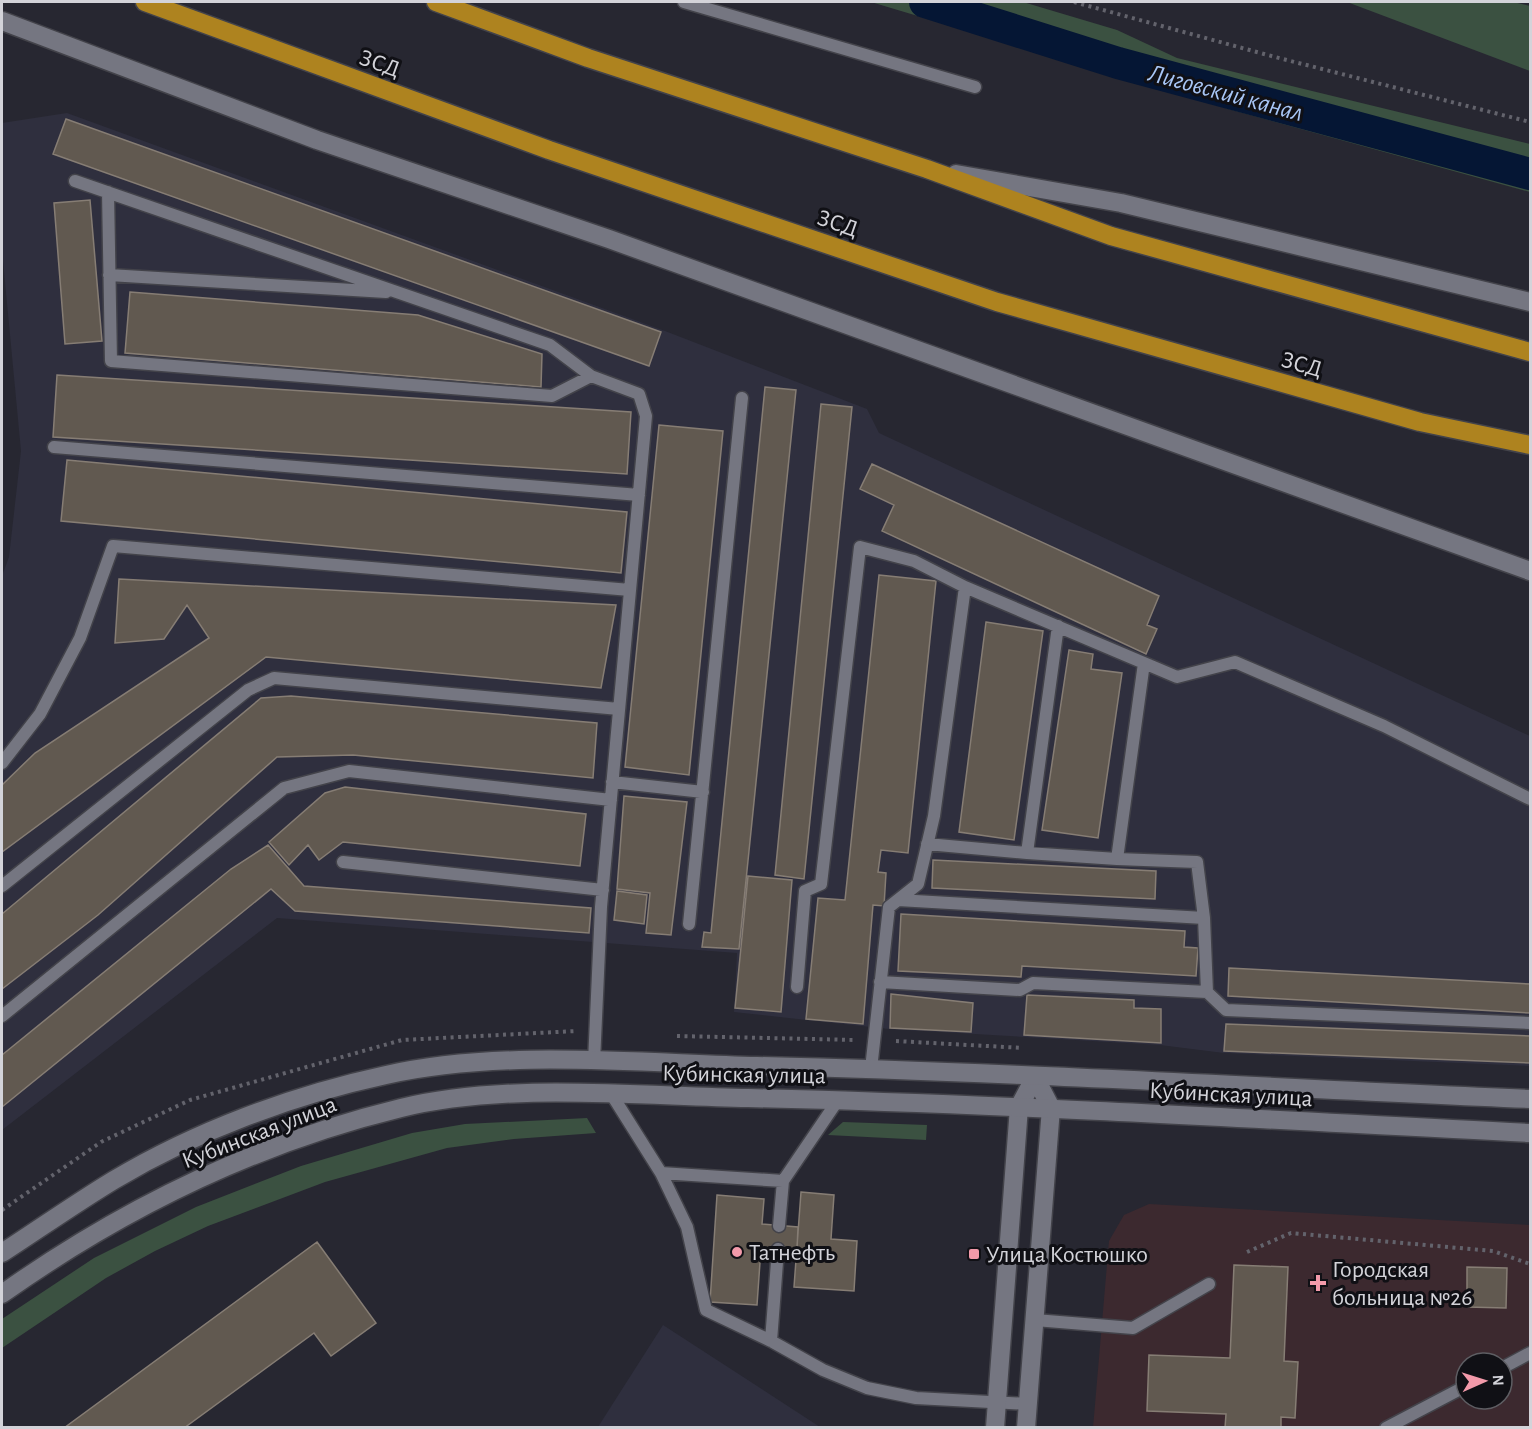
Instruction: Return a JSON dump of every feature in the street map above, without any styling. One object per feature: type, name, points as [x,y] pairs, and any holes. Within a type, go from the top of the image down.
[{"type":"highway","name":"ЗСД","points":[[145,2],[549,150],[997,302],[1420,422],[1530,446]]},
{"type":"highway","points":[[436,2],[588,58],[927,169],[1111,236],[1530,352]]},
{"type":"main road","points":[[2,21],[316,140],[609,239],[1530,571]]},
{"type":"main road","points":[[927,169],[1121,203],[1530,302]]},
{"type":"main road","name":"Кубинская улица","points":[[2,1253],[116,1179],[176,1148],[248,1116],[386,1074],[451,1064],[594,1062],[871,1069],[1530,1099]]},
{"type":"main road","points":[[995,1428],[1019,1107],[1035,1077]]},
{"type":"main road","points":[[1026,1428],[1051,1108],[1035,1077]]},
{"type":"main road","name":"Кубинская улица","points":[[2,1294],[85,1239],[231,1164],[297,1139],[403,1107],[459,1098],[528,1094],[838,1100],[1051,1108],[1530,1133]]},
{"type":"lane","points":[[684,2],[975,87]]},
{"type":"lane","points":[[75,181],[550,345],[591,376],[639,394],[646,416],[603,890],[594,1062]]},
{"type":"lane","points":[[108,192],[111,361],[552,396],[591,376]]},
{"type":"lane","points":[[109,275],[402,293]]},
{"type":"lane","points":[[689,924],[742,398]]},
{"type":"lane","points":[[54,447],[639,495]]},
{"type":"lane","points":[[2,763],[40,714],[75,647],[113,546],[630,590]]},
{"type":"lane","points":[[797,987],[805,891],[821,884],[860,547],[914,561],[965,586],[1177,677],[1235,662],[1384,726],[1530,799]]},
{"type":"lane","points":[[871,1069],[889,907],[918,884],[934,816],[965,586]]},
{"type":"lane","points":[[1027,853],[1058,626]]},
{"type":"lane","points":[[1117,859],[1144,663]]},
{"type":"lane","points":[[2,884],[248,690],[274,678],[619,709]]},
{"type":"lane","points":[[2,1016],[284,788],[349,771],[611,800]]},
{"type":"lane","points":[[612,782],[703,792]]},
{"type":"lane","points":[[927,844],[1027,853],[1197,862],[1204,918],[1207,992]]},
{"type":"lane","points":[[344,862],[603,890]]},
{"type":"lane","points":[[898,900],[1204,918]]},
{"type":"lane","points":[[880,982],[1020,990],[1033,983],[1207,992],[1226,1010],[1530,1023]]},
{"type":"lane","points":[[612,1095],[661,1173],[687,1227],[706,1310],[771,1341],[823,1370],[867,1388],[915,1398],[1028,1404]]},
{"type":"lane","points":[[779,1226],[783,1181],[838,1100]]},
{"type":"lane","points":[[661,1173],[783,1181]]},
{"type":"lane","points":[[771,1341],[778,1249]]},
{"type":"lane","points":[[1035,1320],[1133,1328],[1209,1284]]},
{"type":"lane","points":[[1514,1362],[1530,1353]]},
{"type":"lane","points":[[1386,1428],[1454,1392]]},
{"type":"path","points":[[1074,2],[1275,57],[1530,122]]},
{"type":"path","points":[[672,1036],[873,1040],[948,1044]]},
{"type":"path","points":[[1247,1252],[1291,1233],[1493,1251],[1530,1264]]},
{"type":"shaded area","points":[[67,113],[665,331],[867,409],[879,433],[1530,736],[1530,1066],[1224,1053],[1160,1045],[889,1029],[734,1012],[737,953],[277,918],[2,1130],[2,576],[9,557],[21,451],[2,250],[2,123]]},
{"type":"shaded area","name":"Городская больница №26","points":[[1149,1204],[1530,1225],[1530,1427],[1093,1428],[1109,1241],[1124,1215]]},
{"type":"shaded area","points":[[663,1325],[820,1427],[598,1427]]},
{"type":"green space","points":[[871,2],[1023,2],[1117,30],[1177,58],[1530,144],[1530,192],[1232,110]]},
{"type":"green space","points":[[1347,2],[1513,2],[1530,6],[1530,71]]},
{"type":"green space","points":[[587,1118],[596,1133],[514,1139],[447,1148],[325,1182],[208,1226],[106,1278],[2,1348],[2,1319],[94,1258],[196,1207],[301,1166],[412,1133],[465,1124]]},
{"type":"green space","points":[[843,1122],[927,1125],[926,1140],[828,1135]]},
{"type":"building","points":[[66,119],[661,332],[649,366],[53,154]]},
{"type":"building","points":[[90,200],[102,341],[65,344],[54,203]]},
{"type":"building","points":[[130,292],[418,315],[542,354],[541,387],[125,353]]},
{"type":"building","points":[[57,375],[631,412],[627,474],[53,437]]},
{"type":"building","points":[[765,387],[796,390],[739,949],[702,947],[704,932],[711,933]]},
{"type":"building","points":[[821,404],[852,407],[804,879],[775,875]]},
{"type":"building","points":[[659,425],[723,431],[689,775],[625,767]]},
{"type":"building","points":[[67,460],[627,512],[621,573],[61,521]]},
{"type":"building","points":[[872,464],[1159,596],[1147,625],[1157,629],[1146,654],[882,531],[894,505],[860,489]]},
{"type":"building","points":[[879,575],[936,581],[908,853],[881,850],[878,872],[886,873],[884,906],[873,905],[863,1024],[806,1019],[818,898],[845,900]]},
{"type":"building","points":[[119,579],[616,605],[601,688],[266,657],[2,852],[2,785],[35,753],[209,638],[187,605],[164,639],[115,643]]},
{"type":"building","points":[[986,622],[1043,631],[1014,840],[959,832]]},
{"type":"building","points":[[1069,650],[1093,654],[1091,669],[1122,673],[1098,838],[1042,830]]},
{"type":"building","points":[[291,696],[597,723],[593,778],[353,755],[277,757],[98,915],[2,989],[2,914],[261,698]]},
{"type":"building","points":[[345,787],[586,814],[580,866],[343,842],[319,860],[308,845],[289,865],[269,842],[325,793]]},
{"type":"building","points":[[624,796],[687,802],[671,935],[646,933],[650,893],[617,889]]},
{"type":"building","points":[[268,845],[304,886],[591,908],[589,933],[295,911],[271,889],[2,1107],[2,1055],[231,869]]},
{"type":"building","points":[[933,860],[1156,871],[1155,899],[932,888]]},
{"type":"building","points":[[748,876],[792,880],[781,1012],[735,1008]]},
{"type":"building","points":[[617,891],[647,895],[644,924],[614,920]]},
{"type":"building","points":[[901,914],[1185,931],[1184,947],[1198,948],[1196,976],[1022,966],[1021,977],[898,971]]},
{"type":"building","points":[[1229,968],[1530,984],[1530,1013],[1228,996]]},
{"type":"building","points":[[891,994],[973,1003],[971,1032],[890,1028]]},
{"type":"building","points":[[1027,995],[1134,1000],[1134,1008],[1161,1009],[1161,1043],[1024,1035]]},
{"type":"building","points":[[1226,1024],[1530,1036],[1530,1063],[1224,1051]]},
{"type":"building","points":[[801,1192],[834,1195],[831,1239],[857,1241],[854,1291],[794,1287]]},
{"type":"building","points":[[717,1195],[764,1199],[762,1224],[798,1227],[797,1250],[761,1248],[757,1305],[710,1302]]},
{"type":"building","points":[[317,1242],[376,1323],[331,1356],[314,1333],[184,1428],[64,1428]]},
{"type":"building","points":[[1234,1265],[1288,1267],[1284,1361],[1298,1362],[1295,1418],[1281,1417],[1281,1428],[1225,1428],[1226,1414],[1147,1411],[1149,1355],[1230,1358]]},
{"type":"building","points":[[1467,1267],[1507,1268],[1506,1308],[1467,1307]]},
{"type":"waterway","name":"Лиговский канал","points":[[925,2],[1118,63],[1530,174]]},
{"type":"place","name":"Татнефть","points":[[737,1252]]},
{"type":"place","name":"Улица Костюшко","points":[[974,1254]]},
{"type":"place","name":"Городская больница №26","points":[[1318,1283]]}]
